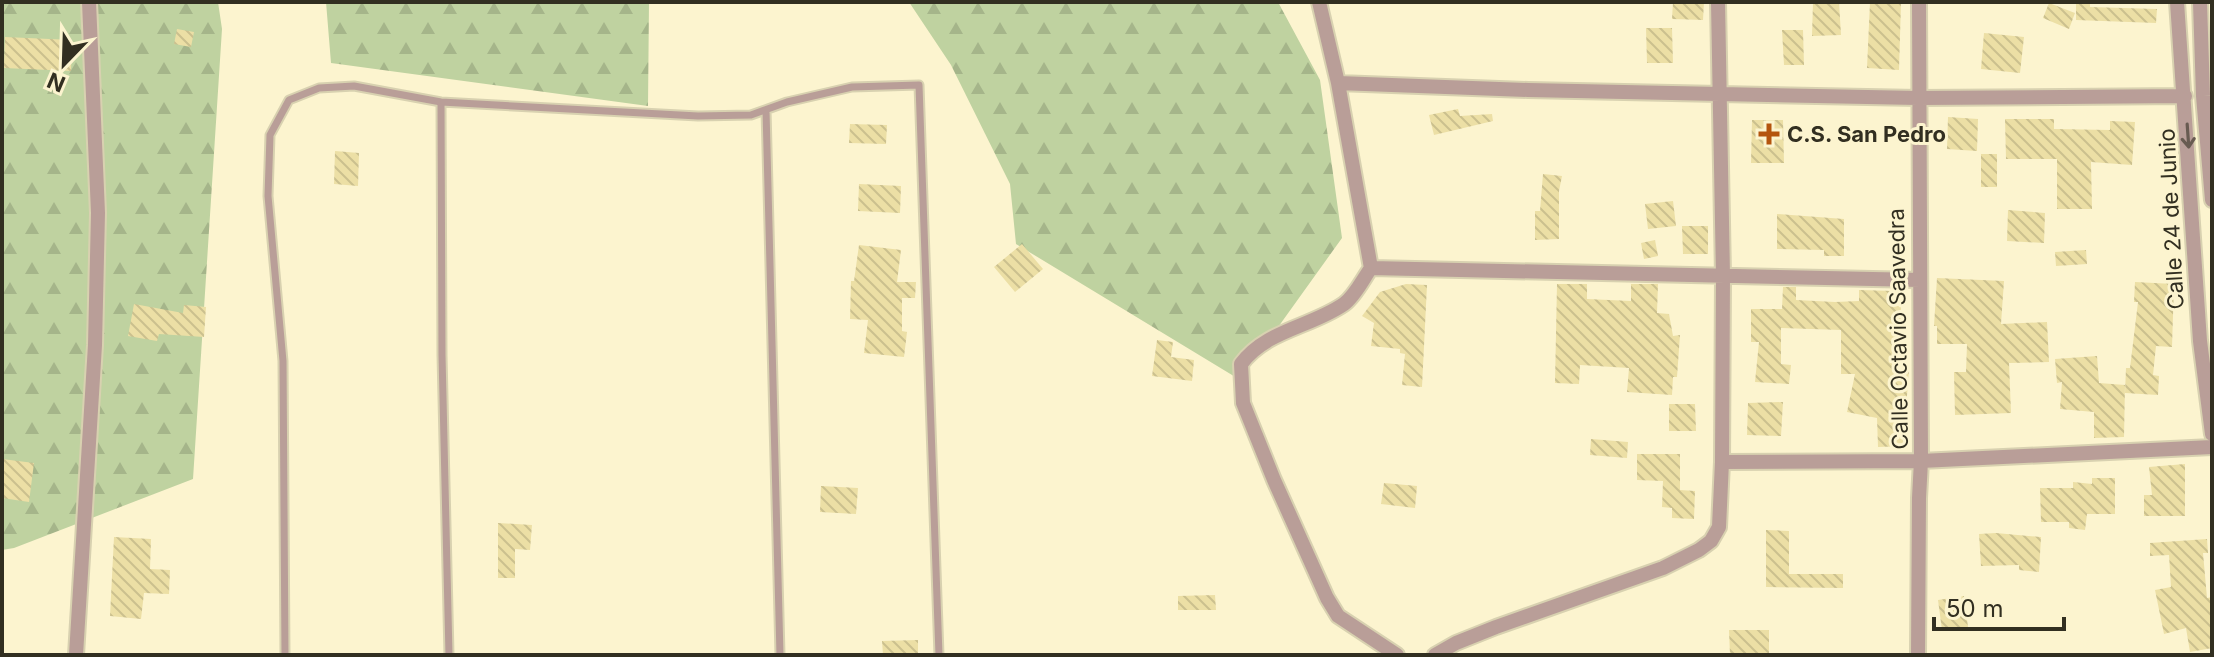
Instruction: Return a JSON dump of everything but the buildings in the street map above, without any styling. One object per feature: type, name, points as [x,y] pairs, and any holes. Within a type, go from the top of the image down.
[{"type":"street","points":[[76,655],[95,345],[98,213],[89,2]]},
{"type":"street","points":[[1319,2],[1338,83],[1371,268],[1348,302],[1299,327],[1271,337],[1251,350],[1241,364],[1243,403],[1327,598],[1338,616],[1397,655]]},
{"type":"street","points":[[1435,655],[1496,627],[1663,568],[1699,550],[1711,541],[1719,527],[1723,276],[1718,2]]},
{"type":"street","name":"Calle Octavio Saavedra","points":[[1918,655],[1921,461],[1919,2]]},
{"type":"street","name":"Calle 24 de Junio","points":[[2177,2],[2200,341],[2212,434]]},
{"type":"street","name":"Calle 24 de Junio","points":[[2200,2],[2203,96],[2212,200]]},
{"type":"street","points":[[1338,83],[1918,98],[2185,96]]},
{"type":"street","points":[[1371,268],[1920,280]]},
{"type":"street","points":[[1722,462],[1921,461],[2212,447]]},
{"type":"lane","points":[[285,655],[283,361],[268,196],[270,135],[289,100],[319,88],[354,86],[441,102],[698,116],[751,115],[852,87],[919,85],[939,655]]},
{"type":"lane","points":[[441,102],[442,355],[449,655]]},
{"type":"lane","points":[[766,110],[780,655]]},
{"type":"green space","points":[[2,2],[218,2],[222,29],[193,479],[2,550]]},
{"type":"green space","points":[[326,2],[649,2],[648,106],[331,63]]},
{"type":"green space","points":[[909,2],[1278,2],[1320,80],[1342,238],[1271,337],[1237,378],[1016,244],[1010,184],[951,65]]},
{"type":"place","name":"C.S. San Pedro","points":[[1769,134]]}]
